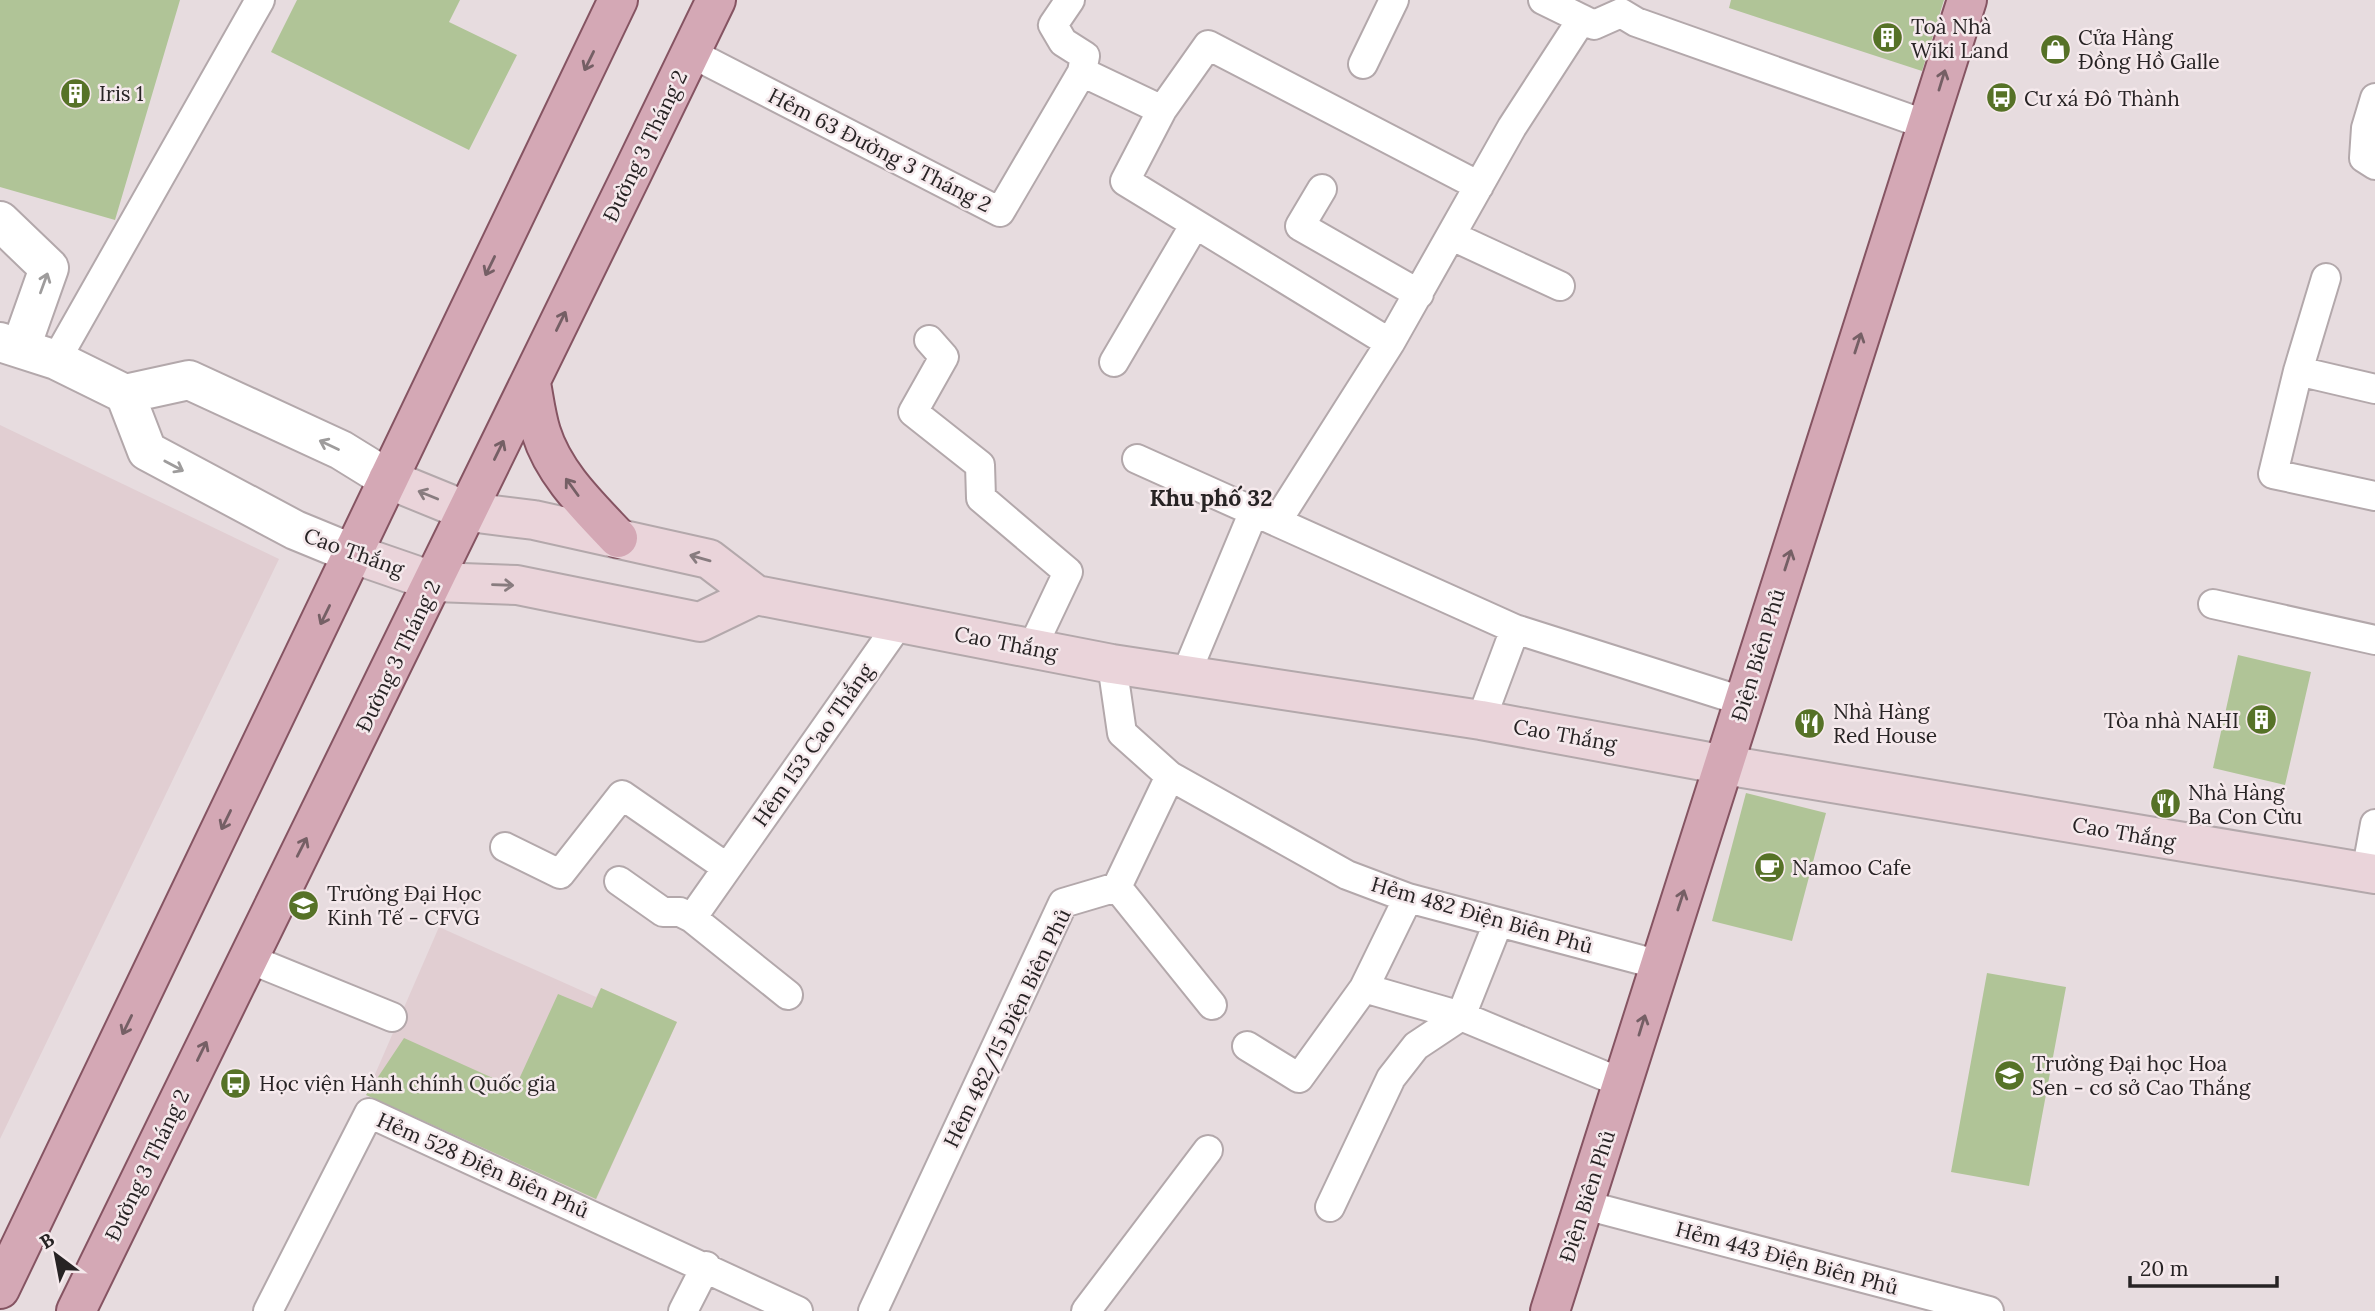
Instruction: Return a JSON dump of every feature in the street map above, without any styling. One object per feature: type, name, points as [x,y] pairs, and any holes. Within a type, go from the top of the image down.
[{"type":"main road","points":[[0,1289],[318,630],[351,552],[618,0]]},
{"type":"main road","name":"Đường 3 Tháng 2","points":[[76,1311],[247,958],[435,582],[716,0]]},
{"type":"main road","name":"Điện Biên Phủ","points":[[1550,1311],[1967,0]]},
{"type":"main road","points":[[531,383],[541,432],[553,461],[577,495],[618,538]]},
{"type":"main road","name":"Cao Thắng","points":[[388,479],[469,512],[534,520],[709,559],[756,595],[1112,664],[1481,720],[1725,765],[2371,873]]},
{"type":"main road","name":"Cao Thắng","points":[[351,552],[435,582],[517,585],[701,622],[756,595]]},
{"type":"street","points":[[0,221],[49,268],[10,345],[56,360],[125,394]]},
{"type":"street","name":"Cao Thắng","points":[[351,552],[295,530],[147,452],[125,394],[189,380],[341,450],[388,479]]},
{"type":"lane","points":[[56,360],[260,0]]},
{"type":"lane","points":[[1070,0],[1053,25],[1063,42],[1085,56],[1082,72],[1162,110]]},
{"type":"lane","points":[[1363,64],[1394,0]]},
{"type":"lane","points":[[1543,0],[1594,25],[1624,7],[1636,22],[1927,125]]},
{"type":"lane","points":[[1186,674],[1266,517],[1390,343],[1512,127],[1582,19]]},
{"type":"lane","points":[[1390,343],[1125,181],[1162,110],[1208,45],[1479,186]]},
{"type":"lane","name":"Hẻm 63 Đường 3 Tháng 2","points":[[691,53],[1000,212],[1082,72]]},
{"type":"lane","points":[[2375,98],[2366,128],[2364,158],[2375,165]]},
{"type":"lane","points":[[1322,189],[1300,226],[1419,295]]},
{"type":"lane","points":[[1114,362],[1195,224]]},
{"type":"lane","points":[[1452,236],[1560,286]]},
{"type":"lane","points":[[2326,278],[2298,371],[2273,474],[2375,496]]},
{"type":"lane","points":[[929,340],[944,357],[912,412],[979,465],[981,498],[1068,572],[1032,648]]},
{"type":"lane","points":[[2298,371],[2375,389]]},
{"type":"lane","points":[[1137,458],[1515,629],[1742,701]]},
{"type":"lane","points":[[2213,604],[2375,640]]},
{"type":"lane","name":"Hẻm 153 Cao Thắng","points":[[692,918],[900,622]]},
{"type":"lane","points":[[1481,720],[1515,629]]},
{"type":"lane","name":"Hẻm 482 Điện Biên Phủ","points":[[1112,664],[1122,733],[1170,776],[1347,875],[1408,898],[1660,965]]},
{"type":"lane","points":[[1170,776],[1117,887],[1212,1005]]},
{"type":"lane","points":[[505,847],[560,874],[622,795],[726,867]]},
{"type":"lane","points":[[2371,873],[2375,824]]},
{"type":"lane","points":[[619,881],[663,912],[680,912],[692,918],[788,995]]},
{"type":"lane","name":"Hẻm 482/15 Điện Biên Phủ","points":[[873,1311],[1063,903],[1117,887]]},
{"type":"lane","points":[[1247,1046],[1299,1078],[1364,988],[1408,898]]},
{"type":"lane","points":[[1330,1207],[1391,1078],[1416,1045],[1461,1016],[1498,923]]},
{"type":"lane","points":[[247,958],[392,1017]]},
{"type":"lane","points":[[1364,988],[1461,1016],[1623,1084]]},
{"type":"lane","name":"Hẻm 528 Điện Biên Phủ","points":[[268,1311],[369,1113],[706,1266],[798,1311]]},
{"type":"lane","points":[[1086,1311],[1208,1150]]},
{"type":"lane","name":"Hẻm 443 Ðiện Biên Phủ","points":[[1585,1205],[1989,1311]]},
{"type":"lane","points":[[683,1311],[706,1266]]},
{"type":"shaded area","points":[[0,425],[279,559],[0,1139]]},
{"type":"shaded area","points":[[439,927],[596,997],[601,988],[677,1022],[596,1200],[366,1095]]},
{"type":"building","name":"Iris 1","points":[[0,0],[180,0],[115,220],[0,187]]},
{"type":"building","points":[[297,0],[460,0],[449,22],[517,55],[469,150],[271,52]]},
{"type":"building","name":"Toà Nhà Wiki Land","points":[[1731,0],[1944,0],[1922,71],[1729,8]]},
{"type":"building","name":"Tòa nhà NAHI","points":[[2238,655],[2311,672],[2285,785],[2213,768]]},
{"type":"building","name":"Namoo Cafe","points":[[1746,793],[1826,813],[1792,941],[1712,921]]},
{"type":"building","points":[[1987,973],[2066,987],[2029,1186],[1951,1172]]},
{"type":"building","points":[[601,988],[677,1022],[596,1199],[366,1095],[404,1038],[515,1088],[558,994],[592,1008]]},
{"type":"place","name":"Toà Nhà Wiki Land","points":[[1888,38]]},
{"type":"place","name":"Cửa Hàng Đồng Hồ Galle","points":[[2055,49]]},
{"type":"place","name":"Iris 1","points":[[76,93]]},
{"type":"place","name":"Cư xá Đô Thành","points":[[2001,98]]},
{"type":"place","name":"Tòa nhà NAHI","points":[[2262,720]]},
{"type":"place","name":"Nhà Hàng Red House","points":[[1810,723]]},
{"type":"place","name":"Nhà Hàng Ba Con Cừu","points":[[2165,804]]},
{"type":"place","name":"Namoo Cafe","points":[[1769,867]]},
{"type":"place","name":"Trường Đại Học Kinh Tế - CFVG","points":[[304,905]]},
{"type":"place","name":"Trường Đại học Hoa Sen - cơ sở Cao Thắng","points":[[2009,1075]]},
{"type":"place","name":"Học viện Hành chính Quốc gia","points":[[236,1083]]},
{"type":"district","name":"Khu phố 32","points":[[1211,497]]}]
